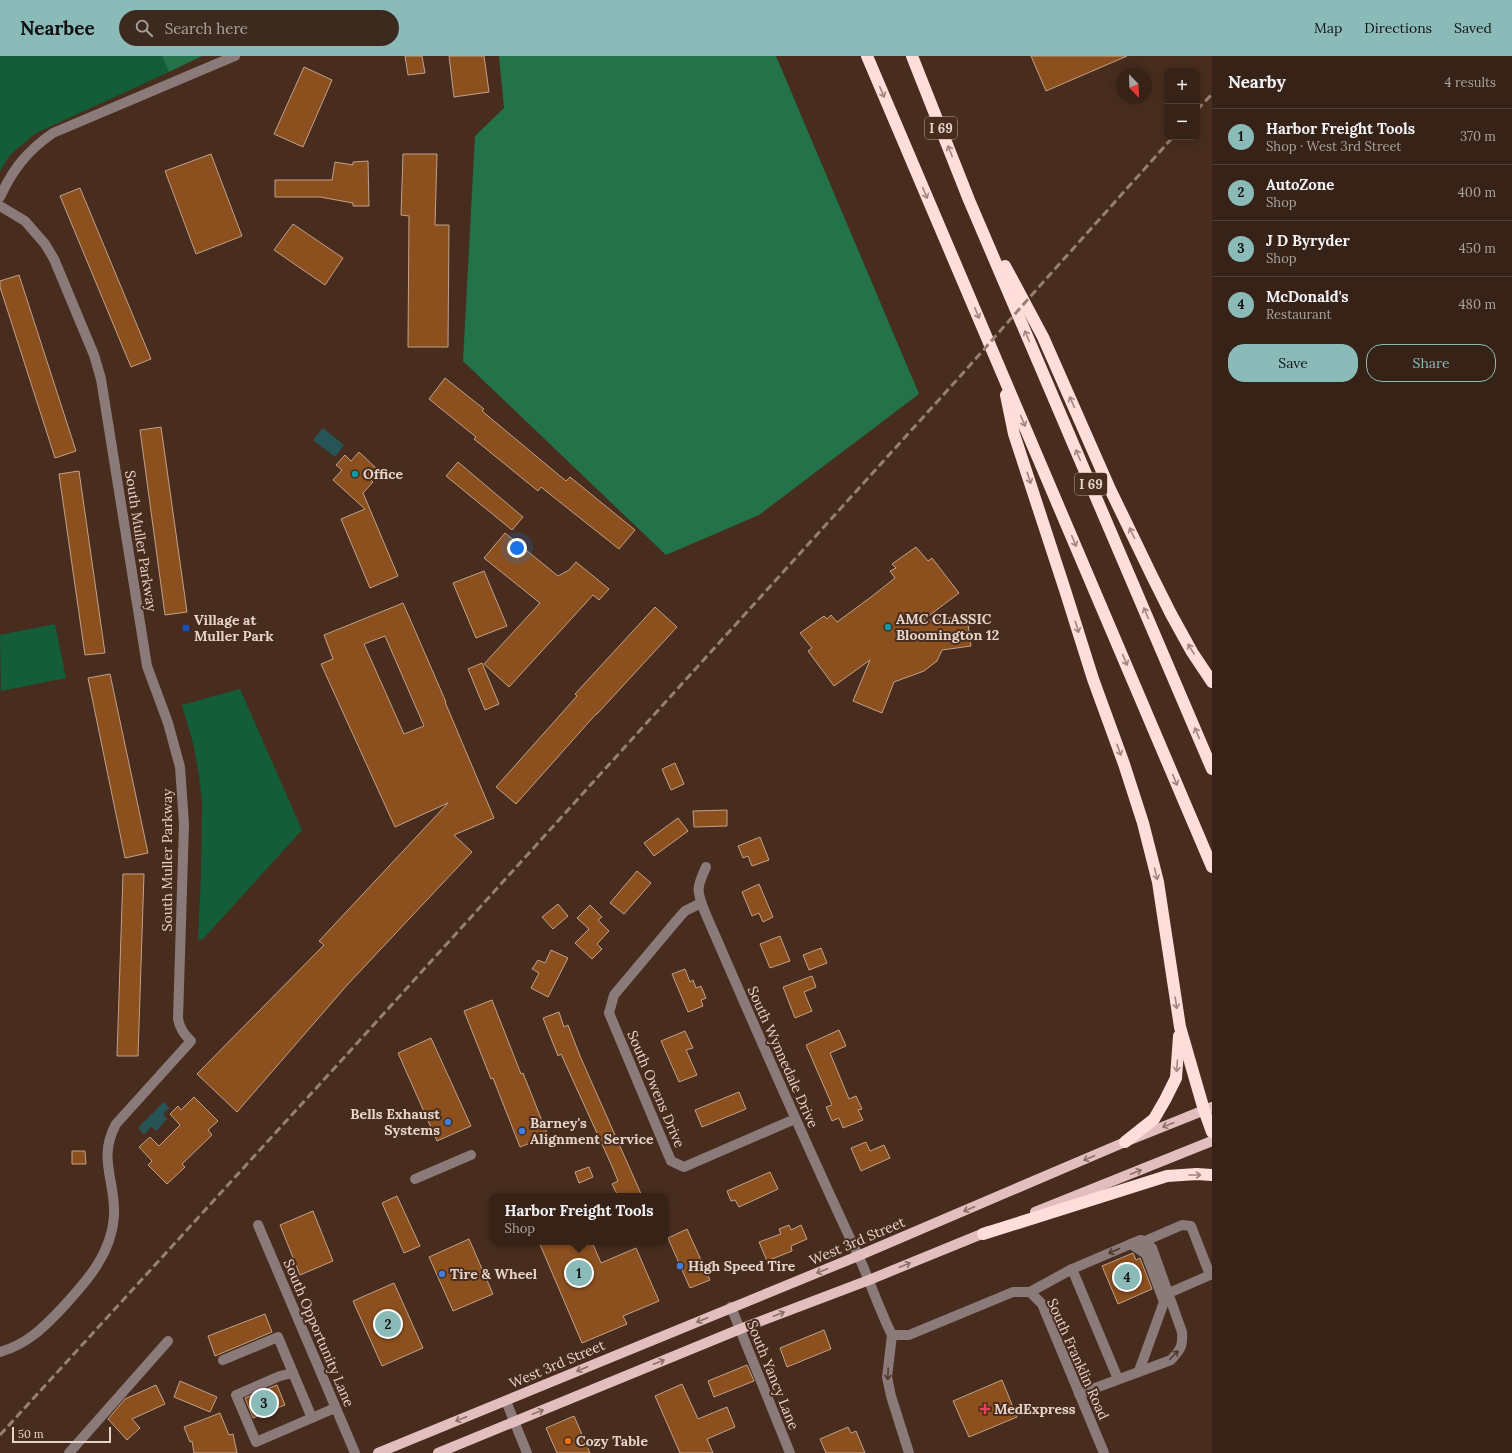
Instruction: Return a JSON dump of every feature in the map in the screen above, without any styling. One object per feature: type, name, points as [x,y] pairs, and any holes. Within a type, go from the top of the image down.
[{"type":"highway","name":"I 69","points":[[867,56],[1212,867]]},
{"type":"highway","name":"I 69","points":[[912,56],[970,200],[1212,769]]},
{"type":"highway","points":[[970,200],[1043,337],[1109,487],[1168,608],[1192,652],[1212,682]]},
{"type":"highway","points":[[1002,372],[1014,434],[1066,590],[1093,679],[1124,764],[1143,823],[1158,882],[1180,1027],[1208,1109],[1212,1132]]},
{"type":"highway","points":[[1125,1142],[1154,1119],[1176,1078],[1180,1027]]},
{"type":"highway","points":[[983,1234],[1168,1176],[1197,1174],[1212,1175]]},
{"type":"main road","name":"West 3rd Street","points":[[378,1453],[858,1256],[1125,1142],[1208,1109]]},
{"type":"main road","points":[[438,1453],[740,1329],[869,1280],[1212,1141]]},
{"type":"street","points":[[0,197],[9,177],[26,154],[52,133],[235,56]]},
{"type":"street","name":"South Muller Parkway","points":[[0,206],[25,221],[45,244],[51,254],[94,355],[101,379],[146,666],[168,723],[180,767],[184,824],[178,1019],[179,1027],[182,1033],[191,1041],[116,1124],[111,1134],[107,1159],[114,1203],[114,1217],[107,1244],[94,1271],[81,1288],[41,1330],[29,1339],[0,1352]]},
{"type":"street","name":"South Wynnedale Drive","points":[[706,867],[698,888],[701,903],[795,1120],[869,1280]]},
{"type":"street","name":"South Owens Drive","points":[[701,903],[685,911],[614,995],[609,1013],[671,1161],[684,1167],[795,1120]]},
{"type":"street","points":[[415,1179],[472,1155]]},
{"type":"street","points":[[1030,1292],[1072,1269],[1140,1240],[1144,1241],[1182,1224],[1191,1226],[1210,1276],[1166,1295]]},
{"type":"street","name":"South Opportunity Lane","points":[[258,1225],[355,1453]]},
{"type":"street","points":[[1140,1371],[1166,1295],[1152,1248],[1144,1241]]},
{"type":"street","points":[[1079,1394],[1171,1360],[1179,1351],[1182,1344],[1182,1332],[1146,1254],[1131,1244]]},
{"type":"street","points":[[1072,1269],[1118,1379]]},
{"type":"street","points":[[869,1280],[882,1316],[892,1335],[887,1377],[891,1396],[909,1453]]},
{"type":"street","name":"South Franklin Road","points":[[892,1335],[909,1335],[1013,1292],[1030,1292],[1042,1304],[1104,1453]]},
{"type":"street","name":"South Yancy Lane","points":[[731,1307],[790,1453]]},
{"type":"street","points":[[223,1360],[278,1337],[312,1418]]},
{"type":"street","points":[[69,1453],[168,1341]]},
{"type":"street","points":[[294,1373],[280,1376],[236,1394],[256,1442],[335,1408]]},
{"type":"street","points":[[506,1401],[528,1453]]},
{"type":"green space","points":[[0,56],[162,56],[169,72],[36,133],[10,155],[0,171]]},
{"type":"green space","points":[[162,56],[202,56],[169,72]]},
{"type":"green space","points":[[499,56],[776,56],[919,394],[759,515],[666,555],[463,361],[475,136],[504,108]]},
{"type":"green space","points":[[55,624],[66,678],[1,691],[0,635]]},
{"type":"green space","points":[[240,689],[302,830],[203,939],[198,940],[202,803],[193,743],[182,705]]},
{"type":"water","points":[[323,428],[344,445],[335,457],[313,440]]},
{"type":"water","points":[[164,1102],[169,1108],[163,1114],[167,1119],[156,1131],[151,1127],[144,1134],[138,1128]]},
{"type":"building","points":[[405,56],[422,56],[425,73],[408,75]]},
{"type":"building","points":[[449,56],[484,56],[489,92],[454,97]]},
{"type":"building","points":[[1031,56],[1127,56],[1046,91]]},
{"type":"building","points":[[304,67],[332,80],[303,147],[274,134]]},
{"type":"building","points":[[211,154],[242,236],[196,254],[165,171]]},
{"type":"building","points":[[403,154],[437,154],[435,225],[449,225],[448,347],[408,347],[409,216],[401,215]]},
{"type":"building","points":[[368,161],[369,206],[353,206],[353,203],[320,197],[275,197],[275,180],[332,180],[335,162],[353,165],[353,162]]},
{"type":"building","points":[[80,188],[151,359],[131,367],[60,196]]},
{"type":"building","points":[[293,224],[343,258],[325,285],[274,250]]},
{"type":"building","points":[[19,275],[76,451],[55,458],[0,287],[0,281]]},
{"type":"building","points":[[445,378],[484,409],[482,411],[566,481],[570,477],[635,530],[619,549],[541,487],[538,491],[474,439],[476,437],[429,399]]},
{"type":"building","points":[[161,427],[187,612],[165,615],[140,430]]},
{"type":"building","points":[[359,452],[377,469],[369,478],[373,482],[363,493],[398,576],[370,588],[341,519],[365,509],[333,480],[342,470],[336,465],[345,455],[351,461]]},
{"type":"building","points":[[458,462],[523,517],[512,530],[446,476]]},
{"type":"building","points":[[79,471],[105,653],[85,655],[59,474]]},
{"type":"building","points":[[505,533],[558,576],[569,570],[576,562],[609,589],[599,600],[593,595],[509,687],[484,664],[540,603],[484,558]]},
{"type":"building","name":"AMC CLASSIC Bloomington 12","points":[[916,547],[928,561],[932,558],[959,593],[922,621],[967,616],[971,646],[942,650],[937,661],[924,671],[894,682],[882,713],[853,701],[870,660],[834,686],[808,651],[812,648],[800,633],[824,616],[827,619],[831,615],[837,622],[871,597],[895,578],[890,571],[896,568],[892,564]]},
{"type":"building","points":[[484,571],[507,626],[476,638],[453,583]]},
{"type":"building","points":[[403,603],[494,818],[454,835],[472,852],[348,984],[237,1112],[197,1074],[324,945],[319,941],[448,803],[395,827],[321,664],[333,659],[324,635]],"holes":[[[385,636],[424,726],[404,734],[364,644]]]},
{"type":"building","points":[[655,607],[677,627],[596,714],[516,804],[496,787],[577,696],[575,694]]},
{"type":"building","points":[[482,663],[499,704],[485,710],[468,669]]},
{"type":"building","points":[[110,674],[148,853],[125,858],[88,678]]},
{"type":"building","points":[[675,763],[684,784],[671,790],[662,769]]},
{"type":"building","points":[[727,810],[727,826],[694,827],[693,811]]},
{"type":"building","points":[[678,818],[688,831],[654,856],[644,843]]},
{"type":"building","points":[[760,837],[769,860],[752,866],[748,856],[743,858],[738,846]]},
{"type":"building","points":[[637,871],[651,883],[624,914],[610,903]]},
{"type":"building","points":[[123,874],[144,874],[138,1056],[117,1056]]},
{"type":"building","points":[[759,884],[773,917],[763,922],[759,913],[752,916],[742,892]]},
{"type":"building","points":[[558,904],[568,916],[553,929],[542,917]]},
{"type":"building","points":[[590,905],[602,917],[598,920],[609,931],[597,944],[602,949],[592,959],[575,943],[589,929],[577,918]]},
{"type":"building","points":[[780,936],[790,961],[770,968],[760,944]]},
{"type":"building","points":[[821,948],[827,963],[809,970],[803,955]]},
{"type":"building","points":[[551,950],[568,958],[548,997],[531,988],[539,973],[532,969],[538,960],[545,963]]},
{"type":"building","points":[[685,969],[690,982],[693,980],[696,988],[701,986],[706,998],[701,1000],[703,1006],[688,1012],[672,974]]},
{"type":"building","points":[[812,976],[816,987],[804,992],[812,1011],[795,1018],[783,987]]},
{"type":"building","points":[[492,1000],[521,1074],[523,1073],[548,1136],[520,1147],[493,1078],[491,1079],[464,1011]]},
{"type":"building","points":[[559,1012],[564,1027],[568,1025],[580,1056],[641,1193],[616,1193],[612,1184],[618,1181],[611,1164],[561,1054],[558,1056],[543,1018]]},
{"type":"building","points":[[839,1030],[846,1046],[830,1053],[849,1099],[856,1096],[862,1109],[858,1110],[863,1120],[843,1128],[839,1118],[832,1121],[826,1107],[832,1105],[806,1045]]},
{"type":"building","points":[[685,1031],[693,1048],[686,1050],[697,1075],[679,1082],[661,1041]]},
{"type":"building","points":[[431,1038],[471,1126],[437,1141],[398,1053]]},
{"type":"building","points":[[739,1092],[746,1109],[702,1127],[695,1110]]},
{"type":"building","points":[[194,1097],[218,1121],[208,1130],[212,1135],[182,1164],[185,1167],[167,1184],[148,1165],[152,1161],[139,1147],[150,1137],[159,1146],[180,1125],[170,1114],[178,1106],[181,1110]]},
{"type":"building","points":[[866,1142],[870,1151],[884,1145],[890,1158],[861,1171],[851,1148]]},
{"type":"building","points":[[72,1151],[85,1151],[86,1164],[72,1164]]},
{"type":"building","points":[[589,1167],[593,1177],[579,1183],[575,1172]]},
{"type":"building","points":[[770,1172],[778,1189],[739,1207],[735,1200],[731,1201],[727,1191]]},
{"type":"building","points":[[397,1196],[420,1246],[404,1253],[382,1203]]},
{"type":"building","points":[[313,1211],[333,1261],[300,1275],[280,1225]]},
{"type":"building","points":[[789,1225],[791,1230],[801,1225],[807,1239],[791,1246],[792,1251],[767,1261],[759,1242],[781,1234],[779,1229]]},
{"type":"building","points":[[687,1229],[710,1280],[690,1288],[668,1238]]},
{"type":"building","points":[[469,1239],[493,1294],[453,1311],[429,1257]]},
{"type":"building","points":[[540,1245],[593,1245],[601,1263],[636,1248],[659,1301],[623,1316],[627,1324],[582,1343]]},
{"type":"building","points":[[1133,1253],[1136,1260],[1140,1258],[1152,1289],[1118,1304],[1102,1266]]},
{"type":"building","points":[[394,1283],[423,1348],[382,1366],[353,1301]]},
{"type":"building","points":[[265,1314],[272,1332],[215,1356],[208,1336]]},
{"type":"building","points":[[824,1330],[831,1349],[787,1367],[780,1348]]},
{"type":"building","points":[[747,1365],[754,1381],[714,1397],[708,1381]]},
{"type":"building","name":"MedExpress","points":[[1002,1380],[1017,1417],[969,1437],[953,1401]]},
{"type":"building","points":[[180,1381],[217,1397],[210,1412],[174,1397]]},
{"type":"building","points":[[682,1384],[698,1419],[727,1407],[735,1427],[707,1439],[713,1453],[680,1453],[655,1396]]},
{"type":"building","points":[[156,1385],[165,1404],[132,1419],[140,1428],[127,1440],[108,1419],[125,1399]]},
{"type":"building","points":[[277,1385],[285,1405],[253,1418],[245,1398]]},
{"type":"building","points":[[220,1413],[229,1435],[233,1434],[237,1453],[194,1453],[192,1441],[190,1442],[184,1427]]},
{"type":"building","name":"Cozy Table","points":[[574,1416],[590,1453],[557,1453],[546,1428]]},
{"type":"building","points":[[848,1427],[851,1433],[856,1431],[865,1453],[826,1453],[820,1439]]},
{"type":"railway","points":[[1200,107],[1212,94]]},
{"type":"railway","points":[[0,1435],[340,1062],[964,372],[1170,140]]},
{"type":"place","name":"Office","points":[[355,474]]},
{"type":"place","name":"AMC CLASSIC Bloomington 12","points":[[888,627]]},
{"type":"place","name":"Village at Muller Park","points":[[186,628]]},
{"type":"place","name":"Bells Exhaust Systems","points":[[448,1122]]},
{"type":"place","name":"Barney's Alignment Service","points":[[522,1131]]},
{"type":"place","name":"High Speed Tire","points":[[680,1266]]},
{"type":"place","name":"Harbor Freight Tools","points":[[579,1273]]},
{"type":"place","name":"Tire & Wheel","points":[[442,1274]]},
{"type":"place","name":"McDonald's","points":[[1127,1277]]},
{"type":"place","name":"AutoZone","points":[[388,1324]]},
{"type":"place","name":"J D Byryder","points":[[264,1403]]},
{"type":"place","name":"MedExpress","points":[[985,1409]]},
{"type":"place","name":"Cozy Table","points":[[568,1441]]}]
